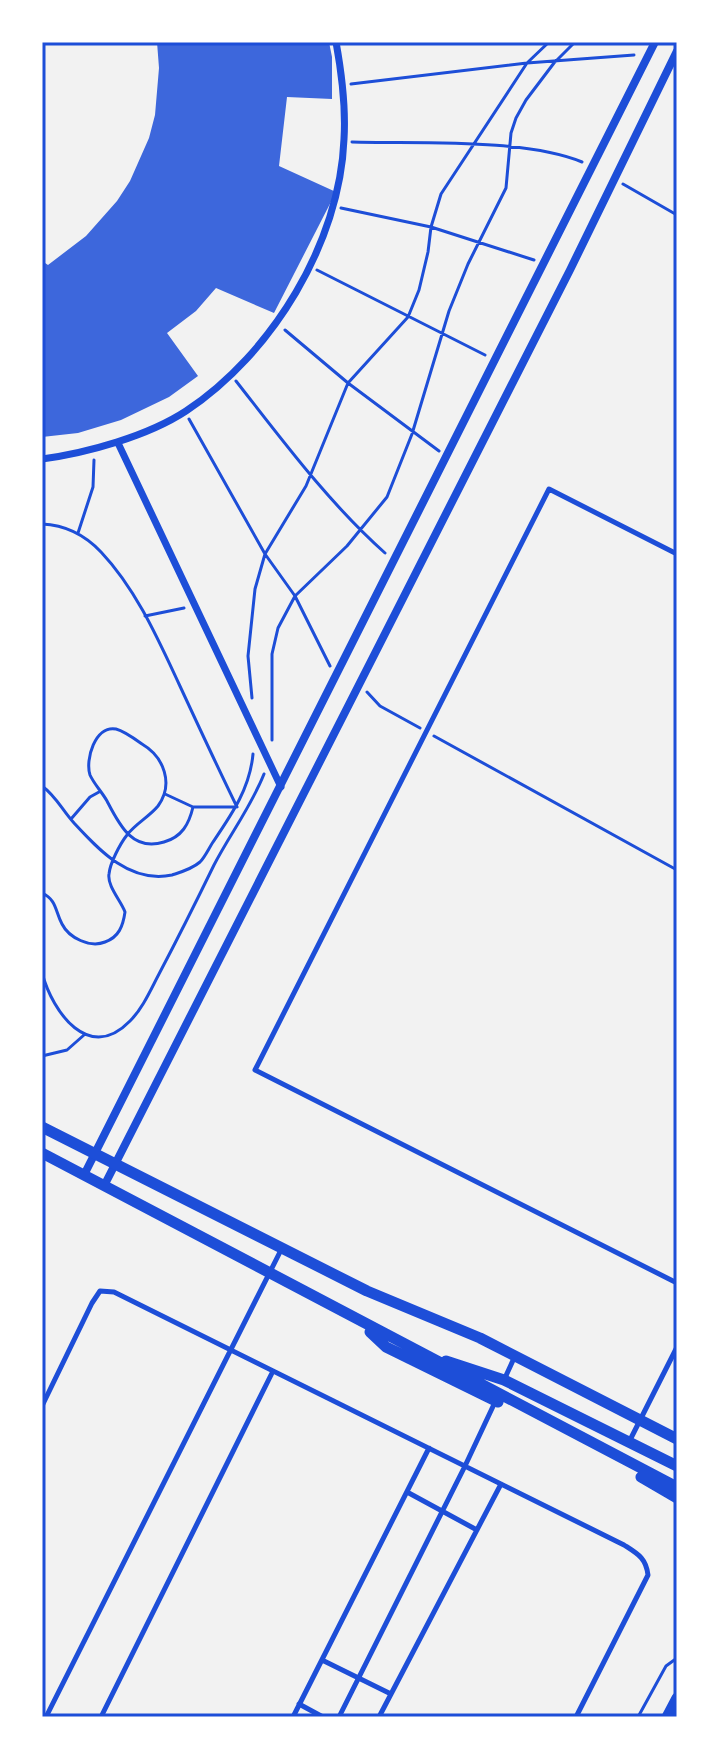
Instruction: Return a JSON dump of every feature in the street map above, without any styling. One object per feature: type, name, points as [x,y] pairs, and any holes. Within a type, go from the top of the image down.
[{"type":"street","points":[[42,459],[118,443],[185,412],[231,375],[263,343],[310,267],[334,206],[344,142],[344,85],[336,42]]},
{"type":"street","points":[[84,1175],[655,42]]},
{"type":"street","points":[[104,1186],[570,270],[677,51]]},
{"type":"street","points":[[118,443],[281,787]]},
{"type":"street","points":[[42,1127],[367,1291],[480,1338],[673,1435]]},
{"type":"street","points":[[42,1153],[270,1271],[677,1498]]},
{"type":"street","points":[[358,1321],[386,1347],[677,1487]]},
{"type":"street","points":[[411,1349],[504,1380],[677,1466]]},
{"type":"street","points":[[667,1717],[677,1698]]},
{"type":"lane","points":[[677,554],[549,489],[255,1070],[677,1283]]},
{"type":"lane","points":[[46,1717],[281,1249]]},
{"type":"lane","points":[[42,1406],[92,1303],[100,1291],[114,1292],[624,1545],[642,1557],[647,1564],[648,1575],[576,1717]]},
{"type":"lane","points":[[629,1442],[677,1347]]},
{"type":"lane","points":[[339,1717],[465,1466],[515,1356]]},
{"type":"lane","points":[[101,1717],[273,1371]]},
{"type":"lane","points":[[293,1717],[429,1448]]},
{"type":"lane","points":[[379,1717],[501,1484]]},
{"type":"lane","points":[[407,1492],[477,1530]]},
{"type":"lane","points":[[322,1660],[391,1694]]},
{"type":"lane","points":[[299,1704],[323,1717]]},
{"type":"path","points":[[253,705],[248,656],[255,589],[265,554],[310,476],[348,383],[408,317],[419,290],[441,194],[527,63],[549,42]]},
{"type":"path","points":[[42,973],[43,983],[71,1027],[84,1035],[98,1038],[131,1021],[175,944],[220,853],[255,798],[269,762],[273,732],[272,654],[278,628],[295,596],[360,531],[387,497],[412,434],[442,334],[479,241],[506,188],[511,133],[516,118],[554,63],[575,42]]},
{"type":"path","points":[[344,85],[527,63],[649,54]]},
{"type":"path","points":[[344,142],[511,148],[563,154],[593,166]]},
{"type":"path","points":[[613,178],[677,215]]},
{"type":"path","points":[[334,206],[431,227],[544,263]]},
{"type":"path","points":[[310,267],[495,360]]},
{"type":"path","points":[[276,322],[412,434],[447,457]]},
{"type":"path","points":[[231,375],[310,476],[360,531],[394,561]]},
{"type":"path","points":[[185,412],[265,554],[295,596],[329,665],[339,672]]},
{"type":"path","points":[[78,533],[93,487],[95,448]]},
{"type":"path","points":[[42,524],[57,525],[78,533],[100,551],[118,573],[145,616],[237,807]]},
{"type":"path","points":[[145,616],[195,606]]},
{"type":"path","points":[[359,684],[380,706],[677,870]]},
{"type":"path","points":[[42,893],[51,897],[62,925],[74,938],[101,944],[113,938],[122,928],[125,912],[108,877],[127,835],[157,807],[165,794],[165,769],[147,746],[113,729],[98,738],[88,765],[91,777],[127,835],[149,844],[162,843],[190,823],[193,807]]},
{"type":"path","points":[[42,786],[54,795],[100,850],[114,861],[143,875],[163,877],[184,872],[200,862],[237,807],[251,772],[255,732]]},
{"type":"path","points":[[71,819],[90,797],[101,791]]},
{"type":"path","points":[[165,794],[193,807],[237,807]]},
{"type":"path","points":[[42,1056],[67,1050],[84,1035]]},
{"type":"path","points":[[638,1717],[666,1666],[677,1658]]},
{"type":"building","points":[[157,42],[329,42],[332,99],[287,97],[279,166],[336,192],[274,313],[216,288],[196,311],[167,333],[198,376],[169,397],[121,420],[78,433],[42,437],[42,261],[48,265],[86,236],[130,181],[149,138],[155,115],[159,68]]}]
